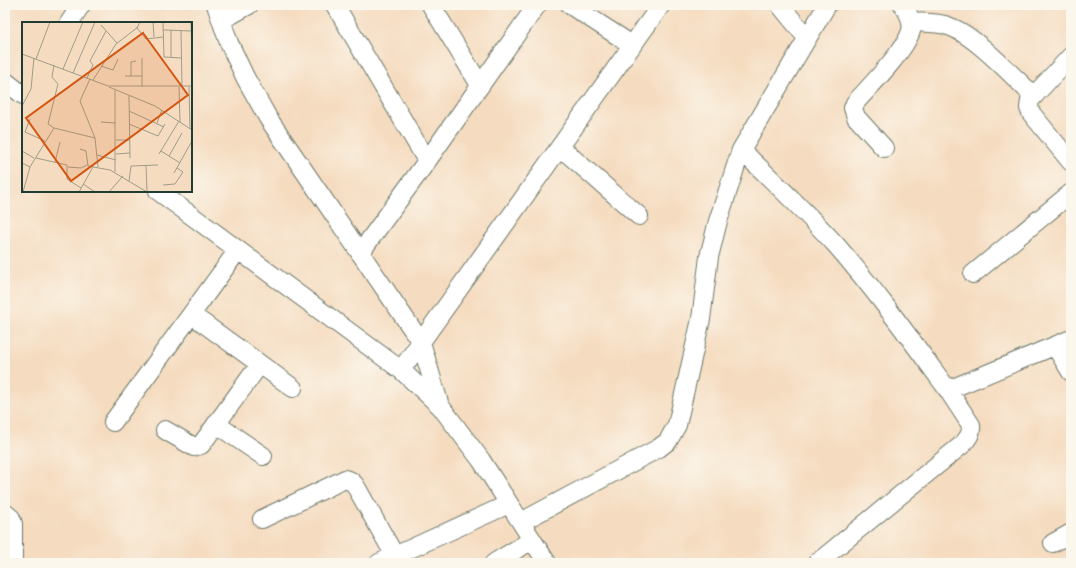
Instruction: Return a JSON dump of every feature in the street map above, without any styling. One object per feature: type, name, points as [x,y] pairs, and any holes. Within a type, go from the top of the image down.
[{"type":"street","points":[[69,22],[81,5]]},
{"type":"street","points":[[249,5],[219,13],[229,43],[245,77],[268,118],[421,342],[441,407]]},
{"type":"street","points":[[335,5],[427,161]]},
{"type":"street","points":[[360,253],[537,5]]},
{"type":"street","points":[[570,5],[632,45]]},
{"type":"street","points":[[401,370],[661,5]]},
{"type":"street","points":[[780,5],[807,38]]},
{"type":"street","points":[[520,522],[659,448],[668,441],[672,435],[677,425],[681,409],[701,319],[710,257],[718,221],[741,150],[827,5]]},
{"type":"street","points":[[884,148],[856,117],[853,108],[855,103],[888,65],[911,31],[909,15],[902,5]]},
{"type":"street","points":[[434,7],[480,85]]},
{"type":"street","points":[[911,22],[941,24],[960,31],[984,49],[1034,96]]},
{"type":"street","points":[[1071,56],[1029,103],[1031,113],[1071,162]]},
{"type":"street","points":[[5,81],[22,93]]},
{"type":"street","points":[[560,147],[639,216]]},
{"type":"street","points":[[741,150],[798,205],[836,245],[880,297],[948,390],[971,425],[972,430],[963,444],[817,563]]},
{"type":"street","points":[[159,192],[401,370],[441,407],[481,460],[547,563]]},
{"type":"street","points":[[973,274],[1071,193]]},
{"type":"street","points":[[113,422],[238,250]]},
{"type":"street","points":[[192,315],[293,388]]},
{"type":"street","points":[[948,390],[1063,342],[1071,372]]},
{"type":"street","points":[[166,430],[194,447],[201,445],[260,364]]},
{"type":"street","points":[[216,424],[263,456]]},
{"type":"street","points":[[262,519],[345,479],[351,481],[355,485],[387,559],[509,504]]},
{"type":"street","points":[[5,513],[11,518],[13,524],[13,563]]},
{"type":"street","points":[[1053,543],[1071,533]]},
{"type":"street","points":[[494,563],[532,540]]}]
